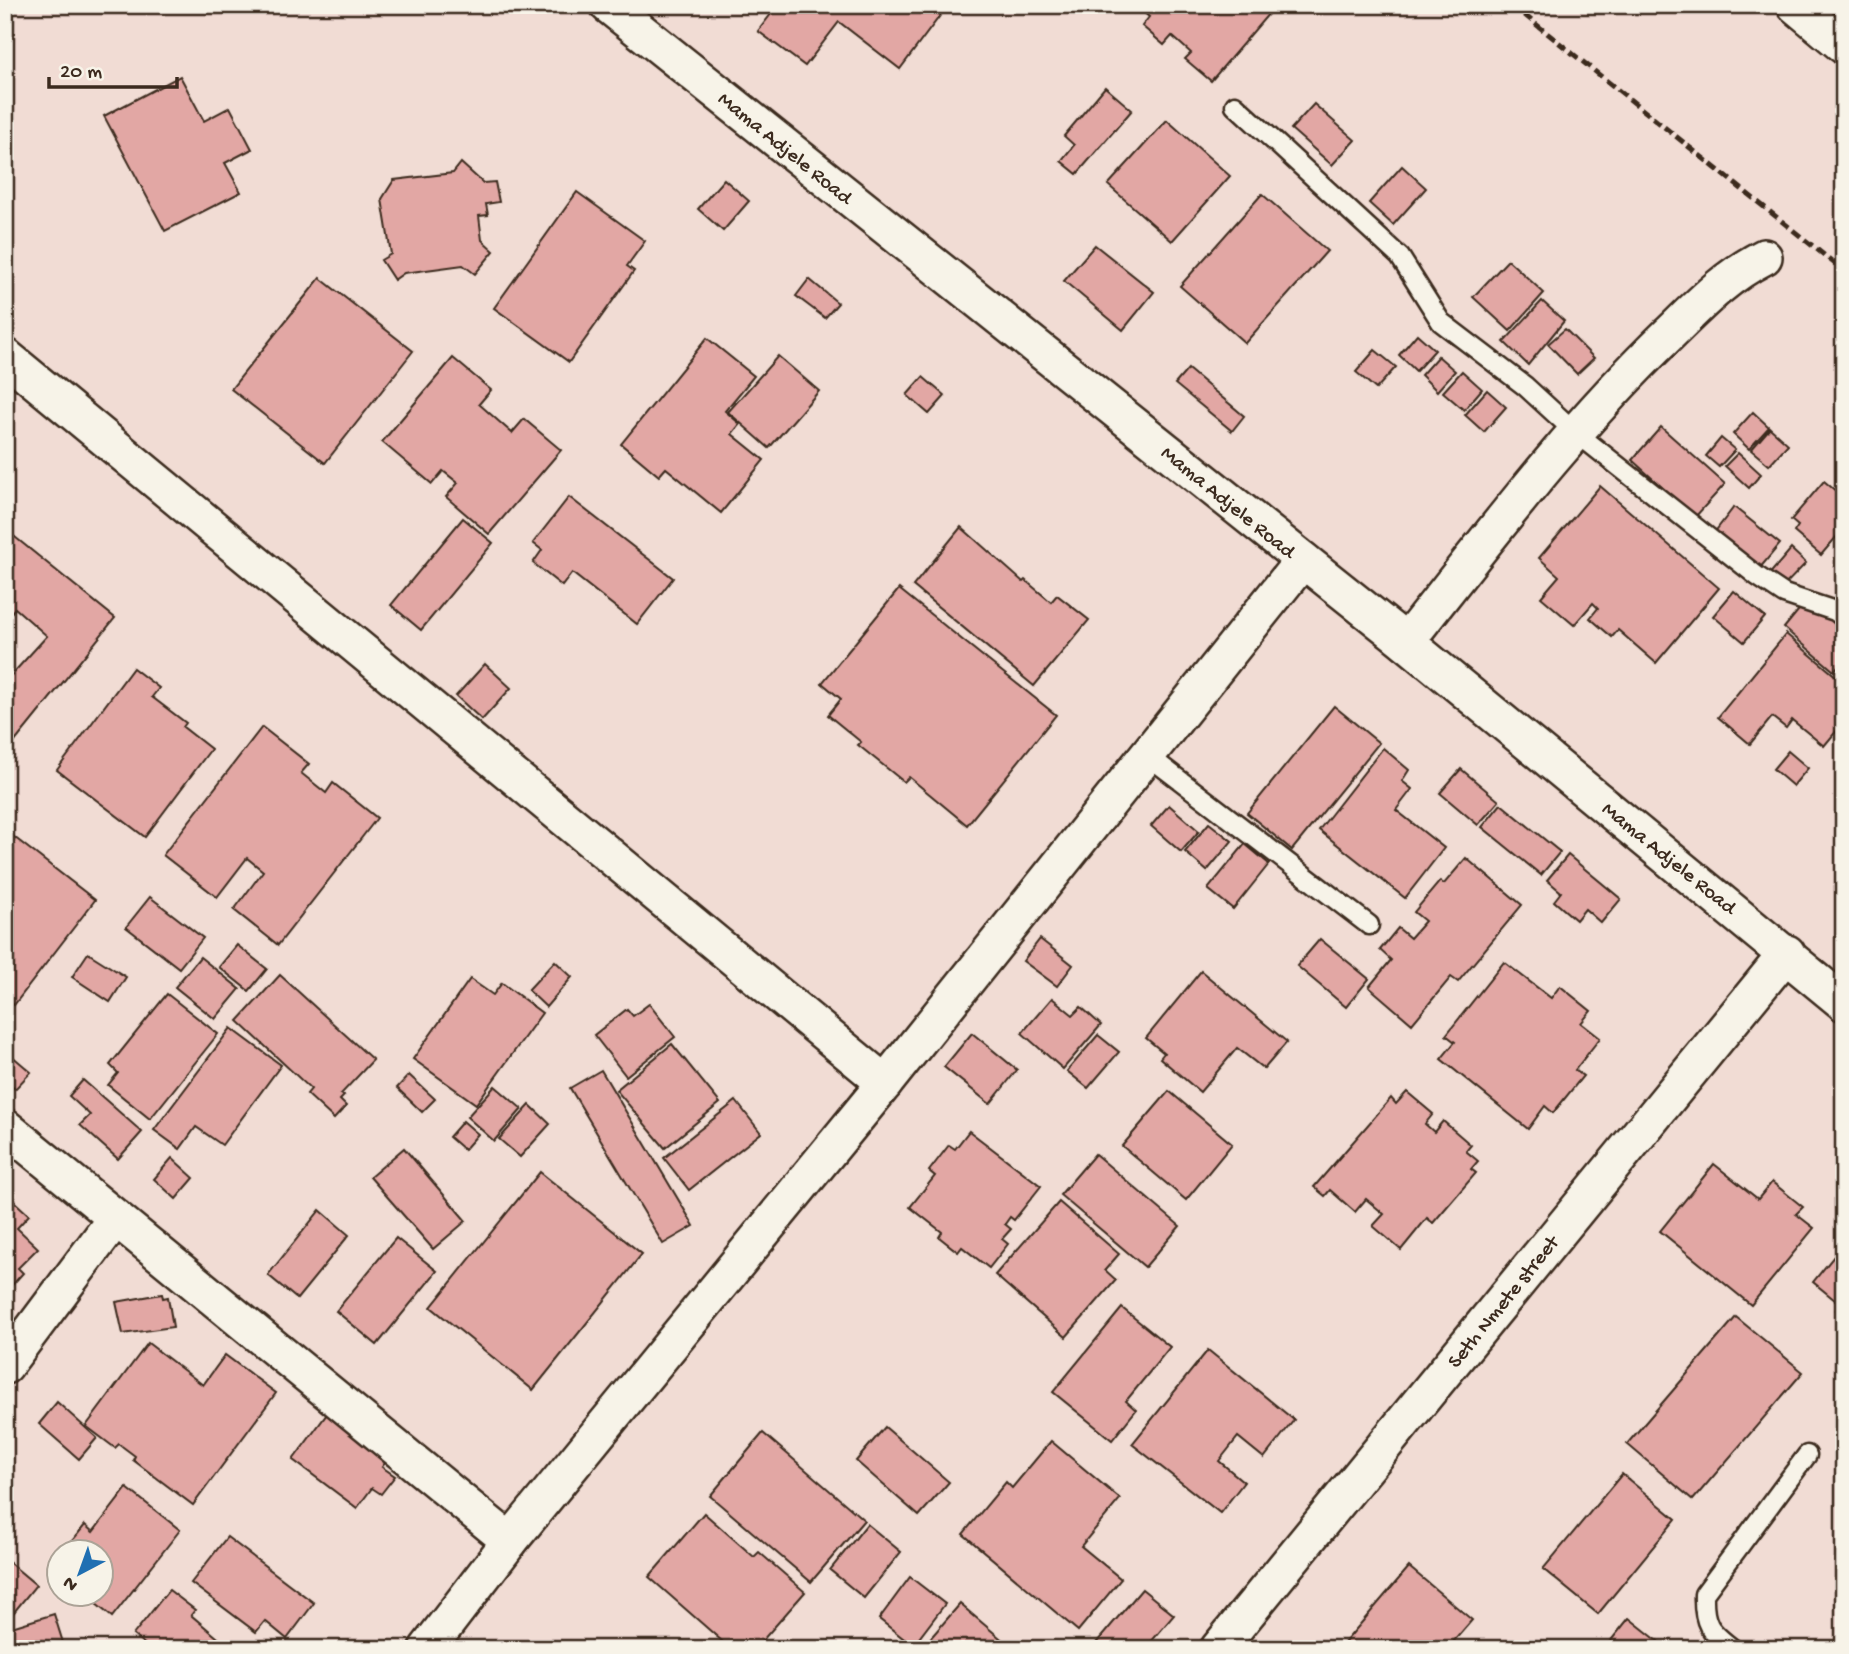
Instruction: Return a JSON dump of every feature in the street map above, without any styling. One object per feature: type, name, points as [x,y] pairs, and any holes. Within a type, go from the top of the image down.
[{"type":"street","name":"Mama Adjele Road","points":[[608,5],[1406,642],[1787,953],[1844,1003]]},
{"type":"street","points":[[1795,5],[1844,46]]},
{"type":"street","points":[[1406,642],[1574,431],[1634,367],[1734,272],[1764,257]]},
{"type":"street","points":[[5,356],[885,1083]]},
{"type":"street","points":[[427,1649],[510,1541],[885,1083],[1303,560]]},
{"type":"street","name":"Seth Nmete street","points":[[1218,1649],[1787,953]]},
{"type":"street","points":[[5,1126],[510,1541]]},
{"type":"street","points":[[5,1366],[115,1219]]},
{"type":"lane","points":[[1235,105],[1400,257],[1441,322],[1525,386],[1574,431],[1775,588],[1844,618]]},
{"type":"lane","points":[[1147,755],[1369,925]]},
{"type":"lane","points":[[1733,1649],[1715,1636],[1703,1618],[1704,1594],[1807,1455]]},
{"type":"building","points":[[778,5],[948,5],[900,69],[839,22],[805,66],[758,31]]},
{"type":"building","points":[[1135,5],[1276,5],[1211,81],[1185,59],[1191,53],[1172,36],[1164,45],[1142,26],[1149,17]]},
{"type":"building","points":[[180,76],[204,121],[230,107],[252,149],[225,163],[241,192],[165,231],[104,116]]},
{"type":"building","points":[[1105,87],[1132,110],[1077,174],[1061,161],[1074,145],[1064,136]]},
{"type":"building","points":[[1314,104],[1355,140],[1332,165],[1291,129]]},
{"type":"building","points":[[1167,120],[1230,176],[1172,241],[1108,185]]},
{"type":"building","points":[[461,163],[483,183],[495,182],[499,202],[486,204],[488,215],[479,216],[482,240],[494,251],[475,274],[463,265],[404,273],[394,280],[381,260],[391,254],[382,199],[394,180],[453,173]]},
{"type":"building","points":[[1402,166],[1426,188],[1393,225],[1369,203]]},
{"type":"building","points":[[724,179],[749,201],[723,231],[698,209]]},
{"type":"building","points":[[577,192],[645,241],[627,266],[634,271],[569,362],[494,308]]},
{"type":"building","points":[[1262,194],[1327,251],[1245,343],[1180,286]]},
{"type":"building","points":[[1095,245],[1154,292],[1123,330],[1064,281]]},
{"type":"building","points":[[1508,260],[1544,293],[1510,331],[1473,297]]},
{"type":"building","points":[[320,278],[413,351],[325,463],[231,389]]},
{"type":"building","points":[[809,279],[838,303],[825,318],[796,296]]},
{"type":"building","points":[[1542,301],[1564,321],[1528,365],[1504,342]]},
{"type":"building","points":[[1565,329],[1594,358],[1577,374],[1548,344]]},
{"type":"building","points":[[1417,334],[1435,350],[1416,371],[1399,355]]},
{"type":"building","points":[[707,338],[754,376],[725,411],[740,424],[732,434],[764,460],[721,513],[666,468],[659,476],[621,444]]},
{"type":"building","points":[[1375,350],[1396,367],[1376,389],[1356,372]]},
{"type":"building","points":[[778,356],[819,391],[769,448],[728,412]]},
{"type":"building","points":[[1438,356],[1455,371],[1437,391],[1421,375]]},
{"type":"building","points":[[453,358],[491,390],[479,404],[512,433],[524,419],[561,450],[489,534],[446,497],[458,483],[443,471],[432,484],[382,442]]},
{"type":"building","points":[[1188,369],[1244,416],[1232,431],[1175,384]]},
{"type":"building","points":[[1462,371],[1482,389],[1464,410],[1443,392]]},
{"type":"building","points":[[923,377],[945,396],[929,414],[907,395]]},
{"type":"building","points":[[1487,390],[1506,407],[1484,432],[1465,415]]},
{"type":"building","points":[[1753,412],[1769,427],[1749,449],[1733,434]]},
{"type":"building","points":[[1661,427],[1725,484],[1695,517],[1632,460]]},
{"type":"building","points":[[1770,428],[1788,444],[1769,465],[1751,450]]},
{"type":"building","points":[[1721,438],[1735,450],[1719,467],[1706,456]]},
{"type":"building","points":[[1738,453],[1761,474],[1749,488],[1725,466]]},
{"type":"building","points":[[1824,481],[1844,498],[1844,528],[1821,555],[1794,532],[1798,526],[1791,520]]},
{"type":"building","points":[[1600,486],[1719,588],[1656,663],[1618,630],[1612,637],[1590,618],[1598,608],[1593,603],[1574,625],[1541,597],[1559,576],[1539,558]]},
{"type":"building","points":[[569,497],[673,578],[637,624],[572,573],[562,586],[533,563],[542,550],[533,543]]},
{"type":"building","points":[[1734,507],[1780,544],[1759,569],[1714,533]]},
{"type":"building","points":[[463,518],[493,543],[421,630],[391,605]]},
{"type":"building","points":[[961,527],[1023,582],[1025,580],[1051,602],[1057,595],[1089,620],[1034,686],[913,586]]},
{"type":"building","points":[[5,529],[115,618],[9,749],[5,746],[5,682],[47,636],[15,608],[5,620]]},
{"type":"building","points":[[1791,549],[1806,563],[1782,588],[1768,576]]},
{"type":"building","points":[[899,589],[1056,715],[967,825],[909,777],[904,782],[858,745],[861,742],[828,715],[841,699],[822,683]]},
{"type":"building","points":[[1734,591],[1765,617],[1744,642],[1713,616]]},
{"type":"building","points":[[1802,606],[1811,614],[1817,607],[1844,620],[1844,659],[1834,671],[1784,628]]},
{"type":"building","points":[[1786,634],[1844,683],[1844,722],[1824,746],[1792,720],[1786,728],[1772,717],[1750,744],[1718,717]]},
{"type":"building","points":[[485,664],[511,688],[482,720],[456,696]]},
{"type":"building","points":[[133,668],[159,688],[152,697],[186,723],[183,727],[211,749],[145,837],[57,770]]},
{"type":"building","points":[[1334,706],[1379,743],[1292,850],[1247,813]]},
{"type":"building","points":[[262,727],[309,764],[301,773],[326,793],[333,783],[377,818],[278,945],[234,910],[263,871],[247,858],[217,897],[163,855]]},
{"type":"building","points":[[1383,748],[1409,770],[1402,781],[1412,789],[1396,810],[1444,848],[1405,898],[1319,830]]},
{"type":"building","points":[[1788,751],[1808,768],[1793,786],[1773,769]]},
{"type":"building","points":[[1461,769],[1499,801],[1478,825],[1440,793]]},
{"type":"building","points":[[1501,804],[1560,852],[1541,875],[1482,827]]},
{"type":"building","points":[[1169,805],[1199,831],[1181,852],[1151,826]]},
{"type":"building","points":[[1209,823],[1232,841],[1207,871],[1185,852]]},
{"type":"building","points":[[5,830],[95,900],[14,1005],[5,998]]},
{"type":"building","points":[[1245,844],[1269,864],[1233,909],[1208,889]]},
{"type":"building","points":[[1568,855],[1621,899],[1601,923],[1585,909],[1576,920],[1554,901],[1561,892],[1547,880]]},
{"type":"building","points":[[1466,858],[1522,905],[1458,982],[1451,977],[1412,1024],[1369,987],[1391,960],[1380,950],[1398,928],[1410,938],[1425,921],[1414,912],[1440,881],[1444,884]]},
{"type":"building","points":[[150,897],[203,938],[179,968],[126,927]]},
{"type":"building","points":[[1040,939],[1073,965],[1057,986],[1023,961]]},
{"type":"building","points":[[1320,939],[1369,979],[1346,1007],[1297,966]]},
{"type":"building","points":[[237,945],[267,969],[249,991],[219,967]]},
{"type":"building","points":[[88,953],[126,977],[110,1002],[72,977]]},
{"type":"building","points":[[200,957],[240,989],[215,1019],[175,987]]},
{"type":"building","points":[[555,961],[572,977],[546,1007],[528,990]]},
{"type":"building","points":[[1504,962],[1551,998],[1560,986],[1591,1011],[1581,1023],[1600,1038],[1575,1070],[1583,1076],[1553,1113],[1545,1106],[1528,1129],[1441,1059],[1455,1042],[1446,1035]]},
{"type":"building","points":[[1201,971],[1287,1042],[1264,1069],[1237,1048],[1200,1092],[1160,1058],[1164,1053],[1146,1038]]},
{"type":"building","points":[[280,975],[373,1060],[341,1094],[344,1096],[340,1100],[346,1106],[334,1119],[307,1094],[311,1089],[238,1021]]},
{"type":"building","points":[[470,979],[493,995],[502,983],[542,1013],[476,1104],[413,1059]]},
{"type":"building","points":[[167,994],[218,1034],[150,1119],[108,1085],[118,1073],[110,1065]]},
{"type":"building","points":[[1052,998],[1073,1015],[1081,1007],[1101,1025],[1063,1069],[1022,1033]]},
{"type":"building","points":[[649,1004],[675,1037],[626,1076],[594,1035],[627,1009],[633,1016]]},
{"type":"building","points":[[231,1028],[281,1065],[222,1145],[196,1127],[180,1149],[154,1130]]},
{"type":"building","points":[[972,1033],[1017,1070],[990,1104],[944,1067]]},
{"type":"building","points":[[1098,1035],[1119,1052],[1088,1088],[1067,1071]]},
{"type":"building","points":[[672,1044],[720,1103],[665,1148],[616,1090]]},
{"type":"building","points":[[11,1055],[31,1072],[15,1089],[5,1081],[5,1062]]},
{"type":"building","points":[[601,1070],[694,1226],[663,1244],[570,1088]]},
{"type":"building","points":[[409,1075],[435,1099],[422,1112],[397,1088]]},
{"type":"building","points":[[83,1080],[142,1132],[118,1159],[80,1125],[90,1115],[69,1096]]},
{"type":"building","points":[[495,1086],[522,1109],[494,1141],[467,1117]]},
{"type":"building","points":[[1169,1091],[1232,1144],[1186,1200],[1122,1146]]},
{"type":"building","points":[[1407,1092],[1433,1114],[1425,1124],[1434,1132],[1443,1121],[1471,1145],[1466,1151],[1478,1161],[1471,1169],[1476,1173],[1433,1223],[1427,1218],[1401,1250],[1373,1226],[1384,1214],[1366,1199],[1355,1212],[1330,1190],[1325,1196],[1314,1187],[1391,1098],[1396,1104]]},
{"type":"building","points":[[736,1101],[761,1133],[689,1190],[664,1158]]},
{"type":"building","points":[[530,1105],[550,1124],[520,1157],[499,1139]]},
{"type":"building","points":[[463,1121],[478,1134],[464,1150],[449,1137]]},
{"type":"building","points":[[969,1131],[1041,1186],[1014,1220],[1010,1217],[1005,1224],[1011,1229],[1002,1239],[1008,1244],[989,1268],[962,1247],[958,1252],[939,1237],[942,1232],[910,1207],[935,1176],[929,1171],[949,1145],[955,1149]]},
{"type":"building","points":[[404,1148],[466,1221],[433,1249],[370,1177]]},
{"type":"building","points":[[1095,1154],[1180,1226],[1145,1267],[1060,1195]]},
{"type":"building","points":[[172,1158],[194,1178],[176,1199],[154,1179]]},
{"type":"building","points":[[1714,1164],[1758,1199],[1772,1182],[1803,1207],[1796,1214],[1814,1228],[1751,1305],[1660,1231]]},
{"type":"building","points":[[540,1172],[642,1254],[533,1390],[431,1307]]},
{"type":"building","points":[[5,1193],[29,1215],[17,1228],[38,1248],[18,1268],[23,1273],[6,1292]]},
{"type":"building","points":[[1059,1202],[1119,1254],[1105,1270],[1116,1280],[1066,1337],[995,1275]]},
{"type":"building","points":[[320,1210],[349,1235],[297,1299],[268,1275]]},
{"type":"building","points":[[396,1238],[437,1271],[377,1345],[336,1311]]},
{"type":"building","points":[[1843,1245],[1844,1317],[1836,1310],[1841,1305],[1813,1282]]},
{"type":"building","points":[[162,1294],[163,1298],[168,1297],[173,1327],[123,1334],[116,1302]]},
{"type":"building","points":[[1122,1308],[1170,1347],[1126,1401],[1136,1410],[1112,1440],[1053,1392]]},
{"type":"building","points":[[1736,1317],[1803,1372],[1693,1500],[1627,1444]]},
{"type":"building","points":[[148,1343],[203,1385],[225,1355],[276,1393],[193,1505],[133,1460],[135,1456],[119,1444],[115,1448],[86,1426]]},
{"type":"building","points":[[1208,1350],[1294,1420],[1264,1458],[1238,1437],[1219,1461],[1244,1482],[1220,1513],[1132,1444]]},
{"type":"building","points":[[57,1402],[97,1438],[79,1459],[39,1424]]},
{"type":"building","points":[[327,1414],[388,1459],[382,1467],[395,1476],[381,1494],[372,1488],[357,1508],[293,1460]]},
{"type":"building","points":[[885,1427],[949,1482],[919,1516],[856,1461]]},
{"type":"building","points":[[763,1433],[864,1520],[811,1582],[710,1496]]},
{"type":"building","points":[[1051,1441],[1120,1499],[1081,1546],[1121,1579],[1078,1631],[963,1534],[1006,1482],[1012,1488]]},
{"type":"building","points":[[1622,1474],[1676,1519],[1598,1614],[1543,1569]]},
{"type":"building","points":[[127,1488],[180,1530],[112,1617],[101,1608],[116,1608],[116,1538],[74,1538],[85,1525],[93,1532]]},
{"type":"building","points":[[704,1513],[754,1557],[759,1552],[805,1592],[755,1649],[731,1649],[649,1577]]},
{"type":"building","points":[[867,1524],[901,1552],[864,1598],[830,1570]]},
{"type":"building","points":[[227,1537],[314,1603],[287,1639],[265,1621],[256,1632],[191,1583]]},
{"type":"building","points":[[5,1559],[36,1585],[10,1617],[5,1613]]},
{"type":"building","points":[[1409,1567],[1472,1620],[1447,1649],[1339,1649]]},
{"type":"building","points":[[910,1577],[945,1604],[913,1646],[879,1619]]},
{"type":"building","points":[[1142,1589],[1174,1615],[1145,1649],[1091,1649]]},
{"type":"building","points":[[169,1590],[195,1610],[191,1615],[231,1649],[151,1649],[133,1635]]},
{"type":"building","points":[[960,1604],[1013,1649],[921,1649]]},
{"type":"building","points":[[54,1614],[65,1649],[5,1649],[5,1629]]},
{"type":"building","points":[[1629,1618],[1668,1649],[1604,1649]]},
{"type":"railway","points":[[1512,5],[1844,271]]}]
